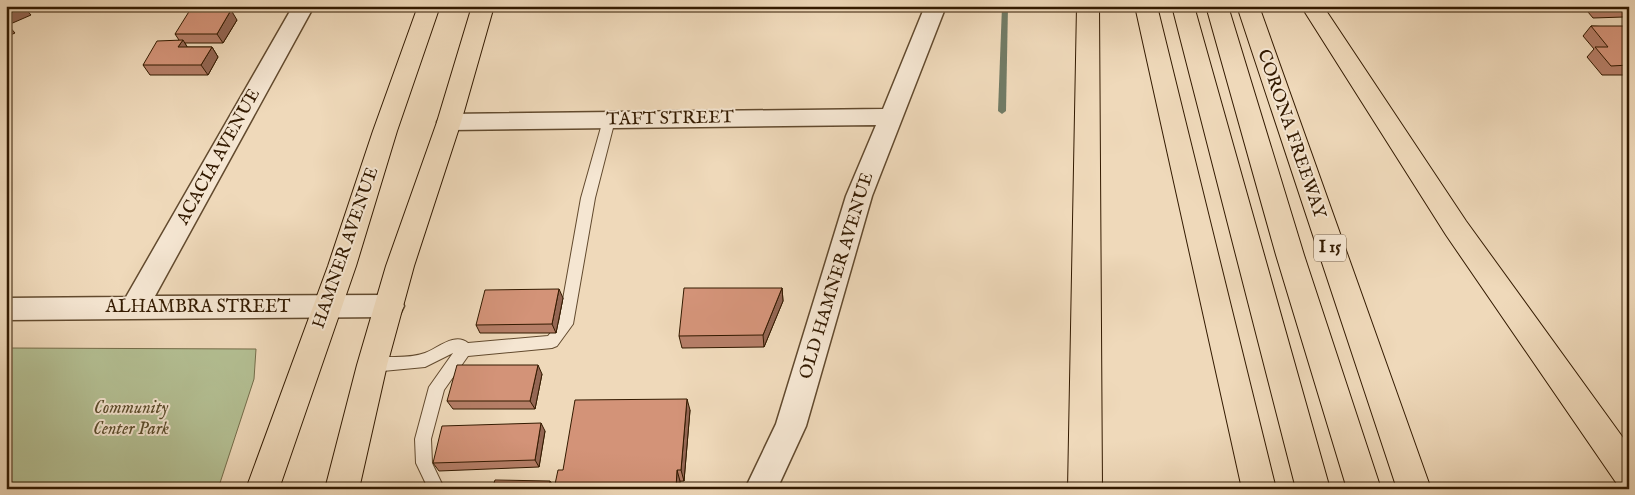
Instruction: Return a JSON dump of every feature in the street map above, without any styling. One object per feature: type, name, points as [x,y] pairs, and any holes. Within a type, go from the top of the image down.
[{"type":"main road","name":"HAMNER AVENUE","points":[[262,489],[328,306],[429,6]]},
{"type":"main road","points":[[342,489],[372,365],[400,266],[449,122],[483,6]]},
{"type":"main road","points":[[1085,489],[1088,6]]},
{"type":"main road","points":[[1146,6],[1259,489]]},
{"type":"main road","points":[[1183,6],[1313,489]]},
{"type":"main road","points":[[1217,6],[1290,255],[1364,489]]},
{"type":"main road","name":"CORONA FREEWAY","points":[[1248,6],[1414,489]]},
{"type":"main road","points":[[1312,6],[1456,228],[1629,473]]},
{"type":"street","name":"ACACIA AVENUE","points":[[134,308],[304,6]]},
{"type":"street","name":"OLD HAMNER AVENUE","points":[[761,489],[791,426],[859,196],[936,6]]},
{"type":"street","name":"TAFT STREET","points":[[449,122],[892,117]]},
{"type":"street","name":"ALHAMBRA STREET","points":[[6,309],[390,306]]},
{"type":"lane","points":[[462,350],[552,342],[566,324],[588,198],[608,120]]},
{"type":"lane","points":[[372,365],[425,360],[453,346],[462,346],[462,353],[437,387],[423,439],[424,463],[434,484],[434,489]]},
{"type":"green space","name":"Community Center Park","points":[[6,348],[256,349],[254,379],[218,489],[6,489]]},
{"type":"building","points":[[1599,6],[1629,6],[1629,8],[1601,8]]},
{"type":"building","points":[[190,10],[231,10],[217,34],[175,34]]},
{"type":"building","points":[[1591,26],[1628,26],[1629,65],[1611,66],[1595,47],[1608,47]]},
{"type":"building","points":[[183,40],[178,47],[212,47],[201,65],[143,65],[157,41]]},
{"type":"building","points":[[684,288],[782,288],[763,335],[679,336]]},
{"type":"building","points":[[559,289],[552,324],[476,325],[485,290]]},
{"type":"building","points":[[457,365],[538,365],[530,401],[447,401]]},
{"type":"building","points":[[687,399],[681,470],[677,470],[676,489],[554,489],[558,470],[563,470],[575,400]]},
{"type":"building","points":[[541,423],[535,460],[433,463],[442,426]]},
{"type":"building","points":[[495,480],[550,481],[549,489],[492,489]]},
{"type":"waterway","points":[[1002,111],[1005,6]]}]
